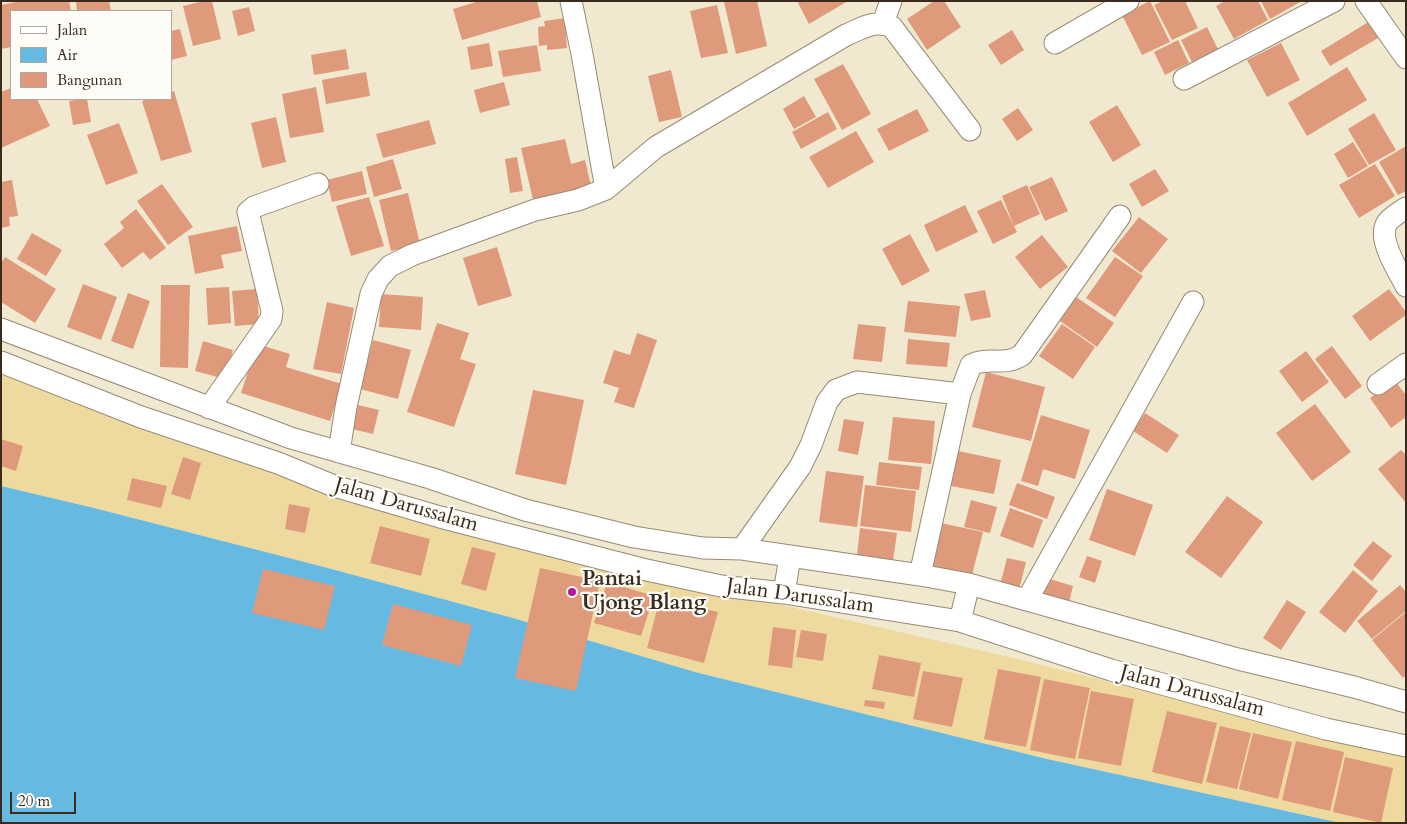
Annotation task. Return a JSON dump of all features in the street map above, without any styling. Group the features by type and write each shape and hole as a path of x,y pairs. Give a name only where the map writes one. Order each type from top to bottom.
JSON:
{"street":[{"path":"571,1 606,189"},
{"path":"883,23 891,1"},
{"path":"1055,44 1128,1"},
{"path":"1184,79 1334,1"},
{"path":"1366,1 1406,58"},
{"path":"339,452 346,407 371,294 378,279 390,266 412,255 535,210 578,200 606,189 656,147 846,35 874,24 883,23 892,27 970,130"},
{"path":"209,408 271,319 272,311 248,212 254,207 318,184"},
{"path":"1406,208 1388,220 1384,228 1388,250 1406,286"},
{"path":"920,574 960,394 972,365 978,362 1008,362 1022,355 1120,216"},
{"path":"1027,600 1193,302"},
{"name":"Jalan Darussalam","path":"1,329 291,438 430,478 525,510 634,537 703,548 742,550 920,574 969,584 1238,660 1354,687 1406,702"},
{"name":"Jalan Darussalam","path":"1,362 141,417 278,463 334,486 440,517 642,569 721,586 784,593 960,621 1111,670 1326,728 1406,746"},
{"path":"1378,384 1406,364"},
{"path":"742,550 800,468 811,445 826,402 836,390 857,382 960,394"},
{"path":"784,593 790,557"},
{"path":"960,621 969,584"}],"sand":[{"name":"Pantai Ujong Blang","path":"1,373 476,535 1018,659 1406,756 1406,823 1341,823 1047,759 695,672 513,618 324,567 1,486"}],"water":[{"path":"1,486 324,567 513,618 695,672 1047,759 1341,823 1,823"}],"building":[{"path":"21,1 69,1 71,10 10,10 10,47 1,49 1,5"},
{"path":"76,1 109,1 111,10 77,10"},
{"path":"212,1 221,39 193,46 183,6"},
{"path":"479,1 537,1 541,17 462,40 453,9"},
{"path":"757,1 767,46 736,54 724,2"},
{"path":"797,1 848,1 809,24"},
{"path":"934,1 944,1 961,27 927,50 907,19"},
{"path":"1150,1 1170,42 1142,55 1122,15"},
{"path":"1163,1 1185,1 1198,28 1172,40 1154,5"},
{"path":"1225,1 1258,1 1268,20 1234,39 1216,6"},
{"path":"1261,1 1302,1 1270,19"},
{"path":"717,5 728,53 701,58 690,11"},
{"path":"249,7 255,31 238,36 232,11"},
{"path":"565,18 567,48 547,50 547,45 539,46 538,27 545,26 544,21"},
{"path":"1370,21 1380,37 1330,66 1321,51"},
{"path":"1207,27 1218,49 1192,62 1181,40"},
{"path":"180,29 187,56 172,60 172,31"},
{"path":"1012,30 1024,50 1001,65 988,45"},
{"path":"1178,40 1189,63 1165,75 1154,52"},
{"path":"489,43 493,66 471,70 467,47"},
{"path":"1281,43 1300,80 1267,97 1247,60"},
{"path":"537,45 541,71 503,77 498,51"},
{"path":"346,49 349,69 314,75 311,55"},
{"path":"843,64 871,114 842,130 814,79"},
{"path":"1347,67 1367,100 1307,136 1288,103"},
{"path":"671,70 682,117 659,122 648,76"},
{"path":"366,72 370,96 326,104 322,80"},
{"path":"504,82 510,105 480,113 474,90"},
{"path":"316,87 324,132 290,138 282,94"},
{"path":"10,88 10,100 37,100 50,126 1,148 1,92"},
{"path":"174,91 192,152 161,161 142,101 172,100 172,92"},
{"path":"804,96 816,117 794,129 783,109"},
{"path":"87,100 91,122 73,125 69,101"},
{"path":"1117,105 1141,145 1113,162 1089,122"},
{"path":"1018,108 1033,130 1017,141 1002,119"},
{"path":"917,109 929,131 889,151 877,129"},
{"path":"828,112 837,129 801,149 792,132"},
{"path":"1374,113 1396,150 1369,165 1348,129"},
{"path":"276,117 286,162 262,168 251,123"},
{"path":"429,120 436,144 383,158 376,134"},
{"path":"119,123 138,173 106,185 87,135"},
{"path":"856,131 874,162 828,188 809,157"},
{"path":"565,139 571,164 585,160 591,186 533,200 521,148"},
{"path":"1353,142 1368,166 1348,178 1334,154"},
{"path":"1406,146 1406,191 1398,195 1379,162"},
{"path":"517,157 523,191 510,193 505,159"},
{"path":"393,159 402,189 374,197 366,167"},
{"path":"1375,164 1395,196 1359,218 1339,185"},
{"path":"1155,169 1169,191 1142,207 1129,184"},
{"path":"362,171 367,194 332,202 327,180"},
{"path":"1052,177 1068,211 1045,221 1029,187"},
{"path":"12,180 18,216 9,217 10,226 1,228 1,182"},
{"path":"162,184 193,227 168,245 137,201"},
{"path":"1027,185 1040,214 1014,226 1002,196"},
{"path":"408,193 420,244 391,251 379,200"},
{"path":"369,197 384,246 351,256 336,206"},
{"path":"1001,200 1017,232 993,244 977,211"},
{"path":"965,205 978,232 936,252 924,225"},
{"path":"136,209 166,248 150,260 143,252 122,268 104,244 124,228 120,222"},
{"path":"1139,217 1168,239 1141,273 1112,251"},
{"path":"237,226 242,251 221,255 224,268 195,274 188,236"},
{"path":"32,233 62,250 46,276 17,259"},
{"path":"910,234 930,271 902,286 882,249"},
{"path":"1042,235 1068,267 1040,289 1015,257"},
{"path":"497,247 512,296 478,306 463,258"},
{"path":"5,257 56,289 35,323 1,302 1,263"},
{"path":"1115,257 1143,276 1115,317 1086,298"},
{"path":"83,284 117,297 101,340 67,327"},
{"path":"161,285 190,285 188,368 160,367"},
{"path":"229,287 231,323 208,325 206,288"},
{"path":"257,289 259,324 235,326 232,291"},
{"path":"1389,289 1406,312 1406,315 1370,341 1352,316"},
{"path":"985,290 991,317 971,321 964,294"},
{"path":"128,293 150,301 133,349 111,341"},
{"path":"381,294 423,297 421,330 379,327"},
{"path":"1076,297 1114,323 1097,347 1060,321"},
{"path":"908,301 960,306 956,337 904,332"},
{"path":"327,302 354,308 341,374 313,369"},
{"path":"437,323 469,333 460,359 476,364 454,427 407,412"},
{"path":"858,324 886,327 882,362 853,359"},
{"path":"1062,324 1095,347 1073,379 1039,356"},
{"path":"637,333 657,340 634,408 614,402 619,388 603,383 614,350 630,355"},
{"path":"908,339 950,343 947,367 906,364"},
{"path":"373,340 411,350 398,399 360,389"},
{"path":"203,341 233,350 225,379 195,371"},
{"path":"257,344 290,354 286,367 342,384 330,421 241,393"},
{"path":"1332,346 1362,386 1345,399 1315,359"},
{"path":"1306,351 1329,382 1302,402 1279,371"},
{"path":"986,372 1045,387 1031,441 972,427"},
{"path":"1395,381 1406,395 1406,417 1391,428 1370,398"},
{"path":"533,390 584,400 566,485 515,474"},
{"path":"1315,404 1351,452 1312,481 1276,433"},
{"path":"358,405 379,410 373,434 352,429"},
{"path":"1145,413 1179,435 1167,453 1133,431"},
{"path":"1041,415 1090,430 1075,479 1043,469 1038,486 1021,481"},
{"path":"893,417 935,421 931,464 888,460"},
{"path":"844,419 864,422 858,455 838,451"},
{"path":"1,439 23,446 16,471 1,466"},
{"path":"1401,450 1406,455 1406,503 1378,469"},
{"path":"958,451 1001,460 994,494 951,486"},
{"path":"183,457 201,463 190,500 171,494"},
{"path":"879,462 922,467 919,490 876,485"},
{"path":"826,471 864,476 857,527 819,522"},
{"path":"132,478 167,486 161,508 127,500"},
{"path":"1017,483 1055,497 1047,519 1009,505"},
{"path":"865,485 916,491 911,532 860,526"},
{"path":"1107,489 1153,505 1135,556 1089,540"},
{"path":"1227,496 1263,522 1221,578 1185,552"},
{"path":"971,500 997,507 990,533 964,527"},
{"path":"289,504 310,508 305,533 285,529"},
{"path":"1010,508 1043,520 1033,548 1000,536"},
{"path":"941,523 983,532 971,579 930,569"},
{"path":"380,526 430,539 421,576 370,563"},
{"path":"860,528 897,533 893,560 857,555"},
{"path":"1373,541 1392,556 1372,581 1353,565"},
{"path":"472,547 496,553 486,591 461,584"},
{"path":"1087,556 1102,561 1095,583 1079,577"},
{"path":"1007,558 1026,562 1019,590 1000,585"},
{"path":"540,568 600,581 576,691 515,678"},
{"path":"263,569 335,586 324,630 252,613"},
{"path":"1353,570 1378,591 1345,633 1319,612"},
{"path":"1043,577 1073,586 1069,603 1038,594"},
{"path":"607,582 654,596 641,636 594,623"},
{"path":"1400,585 1406,592 1406,611 1372,639 1357,621"},
{"path":"660,598 718,612 704,663 647,648"},
{"path":"1287,600 1306,612 1281,650 1263,638"},
{"path":"393,604 472,625 461,666 382,645"},
{"path":"1406,612 1406,675 1403,678 1372,640"},
{"path":"773,627 796,630 792,668 768,665"},
{"path":"801,630 827,634 823,661 796,657"},
{"path":"879,655 921,663 914,697 872,689"},
{"path":"998,669 1041,677 1026,747 984,739"},
{"path":"923,671 963,678 952,727 913,719"},
{"path":"1044,679 1090,688 1075,759 1030,750"},
{"path":"1091,691 1134,699 1121,766 1078,758"},
{"path":"865,700 885,702 884,709 864,706"},
{"path":"1167,711 1217,723 1202,784 1152,772"},
{"path":"1220,726 1251,733 1237,789 1206,782"},
{"path":"1253,733 1292,742 1278,799 1239,789"},
{"path":"1296,741 1344,752 1330,811 1282,800"},
{"path":"1345,757 1393,768 1381,823 1333,812"}],"place":[{"name":"Pantai Ujong Blang","path":"572,592"}]}
